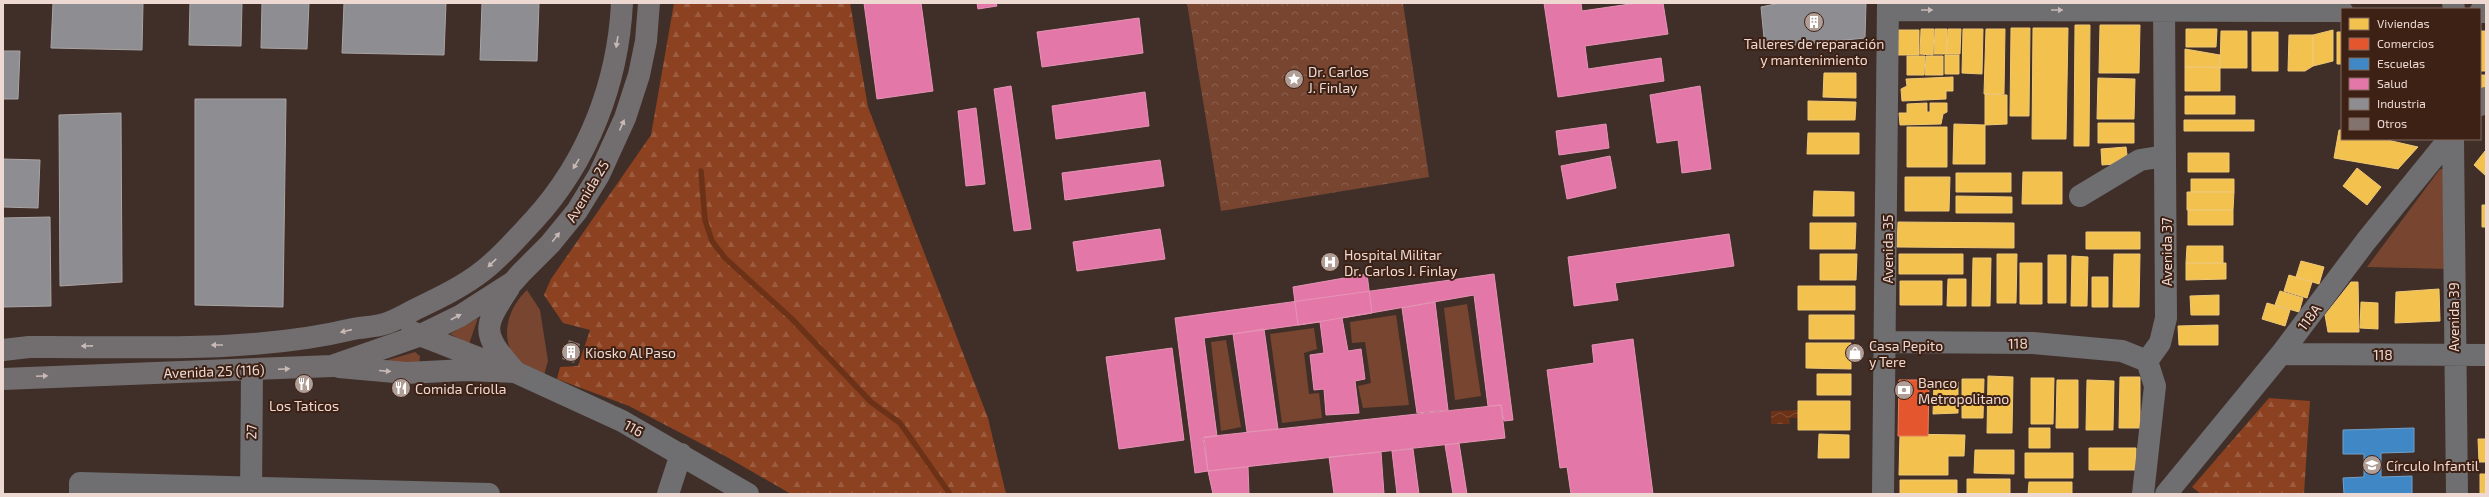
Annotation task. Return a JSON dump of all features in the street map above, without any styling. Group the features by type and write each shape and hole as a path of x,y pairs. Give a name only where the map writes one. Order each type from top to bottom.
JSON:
{"main road":[{"name":"Avenida 25","path":"384,324 442,297 484,271 548,204 577,165 594,131 614,57 622,3"},
{"name":"Avenida 25","path":"429,339 460,316 513,282 550,244 577,211 599,175 625,118 639,75 646,41 649,3"},
{"path":"513,282 492,314 488,333 494,347 516,372"},
{"path":"384,324 429,339 516,372"},
{"name":"Avenida 25 (116)","path":"3,350 29,347 245,345 315,338 384,324"},
{"path":"425,372 435,367 440,360 442,351 429,339"},
{"name":"Avenida 25 (116)","path":"3,379 17,377 252,371 332,366 429,339"},
{"path":"332,366 406,373 516,372"}],"street":[{"path":"1888,7 2164,7 2341,11"},
{"name":"Avenida 35","path":"1883,494 1886,342 1888,7"},
{"name":"Avenida 37","path":"2147,361 2160,344 2166,318 2164,7"},
{"name":"118A","path":"2166,494 2281,354 2366,241 2448,140"},
{"name":"Avenida 39","path":"2452,140 2457,494"},
{"path":"2080,196 2140,160 2165,156"},
{"name":"118","path":"1886,342 2033,343 2122,351 2147,361"},
{"name":"118","path":"2281,354 2486,355"},
{"path":"2143,494 2155,386 2147,361"},
{"name":"27","path":"251,491 252,371"},
{"name":"116","path":"516,372 622,421 748,494"},
{"path":"668,494 681,454"},
{"path":"80,489 489,494"}],"green space":[{"path":"674,3 850,3 868,107 988,418 1006,494 791,494 725,456 629,406 557,379 560,367 578,366 590,330 563,323 544,295 551,279 651,135"},
{"path":"1187,3 1403,3 1429,177 1221,211"},
{"path":"2440,169 2447,170 2447,269 2367,267"},
{"path":"527,290 540,310 548,361 543,379 524,367 515,358 510,349 508,340 508,322 511,313 515,305"},
{"path":"1467,304 1481,396 1455,400 1444,308"},
{"path":"1396,315 1409,405 1363,408 1358,386 1371,383 1365,342 1352,343 1350,322"},
{"path":"478,318 469,344 450,334"},
{"path":"1314,328 1317,349 1304,353 1309,394 1319,393 1322,418 1282,423 1270,334"},
{"path":"1226,340 1241,427 1221,431 1211,342"},
{"path":"415,352 420,356 419,364 381,362"},
{"path":"2269,398 2310,401 2304,494 2201,494 2192,487"}],"water":[{"path":"1798,410 1798,418 1789,418 1790,424 1771,424 1771,411"}],"building: Viviendas":[{"path":"2075,25 2090,25 2089,146 2074,146"},
{"path":"2100,25 2140,25 2139,73 2099,73"},
{"path":"2011,28 2030,28 2029,116 2010,116"},
{"path":"2033,28 2068,28 2066,139 2032,139"},
{"path":"1921,29 1934,29 1933,55 1920,54"},
{"path":"1935,29 1947,29 1947,54 1934,54"},
{"path":"1948,29 1961,29 1960,54 1947,54"},
{"path":"1963,29 1983,29 1982,74 1962,73"},
{"path":"1986,29 2005,29 2004,94 1984,94"},
{"path":"2186,29 2217,29 2216,47 2186,47"},
{"path":"1898,30 1919,30 1919,55 1898,55"},
{"path":"2333,30 2333,61 2313,66 2313,35"},
{"path":"2221,31 2247,31 2247,68 2220,68"},
{"path":"2481,31 2486,31 2486,71 2481,71"},
{"path":"2252,32 2278,32 2278,71 2252,71"},
{"path":"2337,32 2341,32 2341,64 2337,64"},
{"path":"2289,35 2313,35 2313,66 2305,71 2288,71"},
{"path":"2185,49 2220,55 2220,68 2185,67"},
{"path":"1945,55 1959,55 1959,74 1945,74"},
{"path":"1907,56 1925,56 1924,75 1907,75"},
{"path":"1926,56 1943,56 1943,75 1925,75"},
{"path":"2185,67 2220,67 2220,91 2185,91"},
{"path":"1824,73 1856,73 1856,98 1823,97"},
{"path":"2481,75 2486,75 2486,85 2481,95"},
{"path":"1953,77 1953,91 1946,91 1946,99 1902,101 1901,89 1907,86 1906,79"},
{"path":"2098,78 2135,79 2134,119 2097,119"},
{"path":"1985,94 2007,95 2007,124 1985,125"},
{"path":"2185,96 2235,96 2235,114 2185,114"},
{"path":"1808,101 1856,102 1855,120 1808,120"},
{"path":"1927,103 1927,112 1930,112 1930,103 1947,103 1947,112 1943,114 1941,124 1900,125 1899,113 1907,113 1907,104"},
{"path":"2184,120 2254,120 2254,131 2184,131"},
{"path":"2098,123 2134,123 2134,143 2098,143"},
{"path":"1954,124 1985,125 1985,164 1953,164"},
{"path":"1907,127 1947,127 1947,167 1907,167"},
{"path":"2339,130 2341,130 2341,140 2387,140 2418,147 2398,169 2334,158"},
{"path":"1808,133 1859,133 1859,154 1807,154"},
{"path":"2126,147 2128,163 2102,165 2101,149"},
{"path":"2485,151 2486,152 2486,176 2474,165"},
{"path":"2188,153 2229,153 2229,172 2188,172"},
{"path":"2357,168 2381,187 2367,205 2343,186"},
{"path":"2023,172 2062,172 2062,204 2022,204"},
{"path":"1956,173 2011,173 2011,192 1956,192"},
{"path":"1905,177 1950,177 1949,211 1905,211"},
{"path":"2191,179 2234,179 2234,192 2191,192"},
{"path":"1814,191 1854,192 1854,216 1813,216"},
{"path":"2187,192 2234,192 2233,210 2187,210"},
{"path":"1956,196 2012,197 2012,213 1956,213"},
{"path":"2482,205 2486,205 2486,227 2482,227"},
{"path":"2188,210 2233,210 2233,225 2188,225"},
{"path":"1898,222 2014,223 2014,248 1897,247"},
{"path":"1810,223 1856,223 1855,249 1810,249"},
{"path":"2086,232 2140,232 2140,249 2086,249"},
{"path":"2187,246 2223,246 2223,263 2186,263"},
{"path":"1820,254 1857,254 1856,280 1820,280"},
{"path":"1899,254 1963,254 1963,274 1899,274"},
{"path":"1997,254 2017,254 2016,303 1997,303"},
{"path":"2114,254 2140,254 2139,307 2113,307"},
{"path":"2048,255 2066,255 2066,303 2048,303"},
{"path":"2072,256 2088,257 2087,306 2071,306"},
{"path":"1973,258 1991,258 1990,306 1972,306"},
{"path":"2301,261 2324,267 2319,284 2296,277"},
{"path":"2020,263 2042,263 2042,304 2020,304"},
{"path":"2186,263 2226,263 2226,279 2186,280"},
{"path":"2289,275 2312,282 2307,298 2284,291"},
{"path":"2092,277 2108,277 2108,307 2092,307"},
{"path":"1948,279 1966,279 1966,306 1947,306"},
{"path":"1900,281 1942,281 1942,305 1900,305"},
{"path":"2351,282 2358,282 2359,332 2328,332 2325,315"},
{"path":"1798,286 1855,286 1855,310 1798,310"},
{"path":"2439,289 2440,321 2395,323 2396,292"},
{"path":"2280,291 2303,298 2299,312 2275,305"},
{"path":"2219,295 2219,315 2191,315 2190,296"},
{"path":"2361,302 2378,303 2378,329 2360,328"},
{"path":"2267,303 2290,310 2285,326 2262,319"},
{"path":"1809,315 1854,315 1854,339 1809,339"},
{"path":"2218,325 2218,345 2179,345 2178,326"},
{"path":"1806,343 1851,343 1851,369 1806,368"},
{"path":"1817,374 1851,374 1851,395 1817,395"},
{"path":"1988,376 2013,377 2012,433 1987,433"},
{"path":"2120,377 2140,377 2140,428 2119,428"},
{"path":"2031,378 2054,378 2053,424 2031,424"},
{"path":"1962,379 1984,379 1983,418 1962,418"},
{"path":"2057,380 2078,380 2078,428 2056,428"},
{"path":"2087,380 2114,381 2113,430 2086,430"},
{"path":"1934,382 1958,382 1958,413 1933,414"},
{"path":"1798,401 1850,401 1850,430 1798,430"},
{"path":"2029,428 2050,428 2050,448 2029,448"},
{"path":"1819,434 1849,435 1849,458 1818,458"},
{"path":"1900,434 1965,435 1964,456 1948,456 1948,475 1899,475"},
{"path":"2478,439 2486,439 2486,462 2479,462"},
{"path":"2089,448 2136,448 2136,470 2089,470"},
{"path":"1975,450 2014,450 2014,474 1974,473"},
{"path":"2025,453 2073,453 2073,478 2025,478"},
{"path":"2480,474 2486,474 2486,494 2480,494"},
{"path":"1967,479 2010,479 2010,494 1967,494"},
{"path":"1900,480 1957,480 1957,494 1900,494"},
{"path":"2029,482 2072,482 2072,494 2028,494"}],"building: Comercios":[{"path":"1899,380 1929,380 1928,436 1898,436"}],"building: Escuelas":[{"name":"Círculo Infantil","path":"2414,428 2414,452 2381,453 2381,477 2412,476 2412,494 2344,494 2343,478 2364,477 2364,454 2343,454 2343,430"}],"building: Salud":[{"path":"864,3 921,3 933,91 877,99"},
{"path":"977,3 996,3 997,6 978,9"},
{"path":"1544,3 1581,3 1582,11 1637,3 1663,3 1668,34 1585,46 1588,69 1661,58 1664,81 1558,97"},
{"path":"1139,18 1143,53 1042,67 1037,32"},
{"path":"1011,86 1031,229 1014,231 994,89"},
{"path":"1700,86 1711,169 1682,173 1678,140 1657,143 1650,95"},
{"path":"1145,92 1149,126 1056,139 1052,106"},
{"path":"976,108 985,184 966,186 958,111"},
{"path":"1606,124 1609,148 1559,155 1556,131"},
{"path":"1610,156 1616,188 1567,199 1561,166"},
{"path":"1160,160 1164,186 1065,200 1062,173"},
{"path":"1160,229 1165,259 1077,271 1073,242"},
{"path":"1729,234 1734,266 1615,283 1618,300 1574,306 1568,257"},
{"path":"1367,274 1372,313 1298,325 1293,287"},
{"path":"1494,274 1513,420 1504,421 1501,405 1488,406 1474,295 1342,318 1348,351 1361,349 1365,379 1355,381 1359,413 1326,415 1324,389 1314,390 1310,355 1324,353 1320,322 1204,338 1217,436 1203,438 1208,471 1195,473 1175,318"},
{"path":"1435,302 1448,410 1417,413 1402,308"},
{"path":"1264,329 1278,429 1247,432 1233,334"},
{"path":"1633,339 1653,494 1571,494 1567,467 1560,468 1547,370 1594,363 1592,345"},
{"path":"1172,348 1184,440 1119,449 1106,357"},
{"path":"1501,405 1505,438 1208,471 1204,437"},
{"path":"1459,443 1467,494 1453,494 1445,445"},
{"path":"1413,449 1419,494 1397,494 1392,451"},
{"path":"1381,452 1384,494 1334,494 1329,457"},
{"path":"1248,467 1249,494 1213,494 1208,471"}],"building: Industria":[{"path":"53,3 143,3 142,50 51,48"},
{"path":"190,3 242,3 241,46 189,45"},
{"path":"262,3 309,3 307,49 261,48"},
{"path":"344,3 446,3 444,55 342,53"},
{"path":"482,3 539,3 537,61 480,60"},
{"name":"Talleres de reparación y mantenimiento","path":"1780,3 1866,3 1865,38 1765,48 1761,7"},
{"path":"3,51 20,51 18,99 3,99"},
{"path":"195,99 286,99 283,307 195,305"},
{"path":"121,113 122,282 60,286 59,115"},
{"path":"3,159 40,160 38,208 3,207"},
{"path":"50,217 51,306 3,307 3,218"}],"building: Otros":[{"name":"Kiosko Al Paso","path":"569,340 580,344 574,363 562,359"}],"waterway":[{"path":"701,171 705,220 712,241 725,258 791,318 871,402 900,423 950,494"}],"place":[{"name":"Talleres de reparación y mantenimiento","path":"1814,22"},
{"name":"Dr. Carlos J. Finlay","path":"1294,79"},
{"name":"Hospital Militar Dr. Carlos J. Finlay","path":"1330,262"},
{"name":"Kiosko Al Paso","path":"571,352"},
{"name":"Casa Pepito y Tere","path":"1855,353"},
{"name":"Los Taticos","path":"304,384"},
{"name":"Comida Criolla","path":"401,388"},
{"name":"Banco Metropolitano","path":"1904,390"},
{"name":"Círculo Infantil","path":"2372,465"}]}
